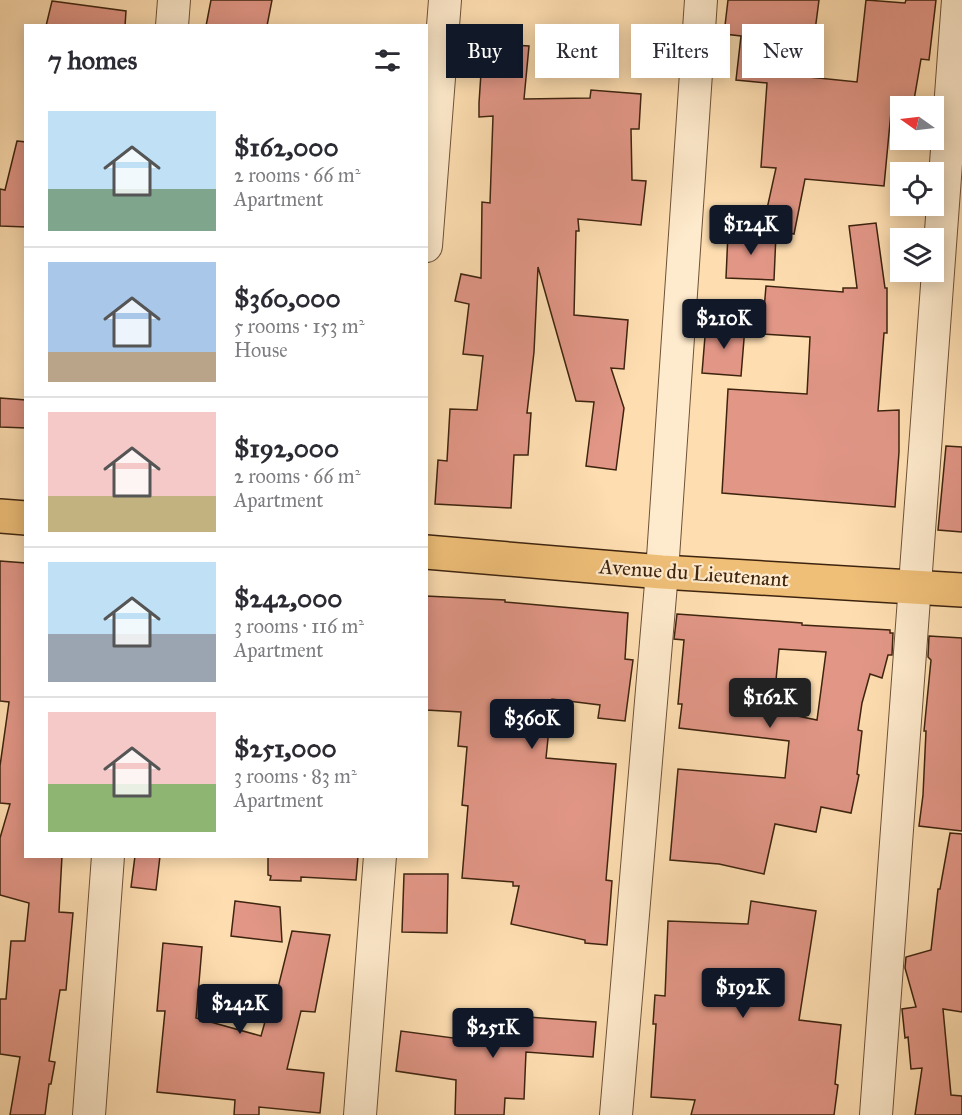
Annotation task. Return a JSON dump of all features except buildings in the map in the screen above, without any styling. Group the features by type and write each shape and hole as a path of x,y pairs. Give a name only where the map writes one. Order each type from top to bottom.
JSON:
{"main road":[{"path":"0,516 24,518"},
{"name":"Avenue du Lieutenant","path":"428,552 662,572 962,590"}],"street":[{"path":"172,24 174,0"},
{"path":"428,220 445,0"},
{"path":"616,1115 662,572 701,0"},
{"path":"876,1115 958,0"},
{"path":"89,1115 108,858"},
{"path":"360,1115 380,858"}]}
